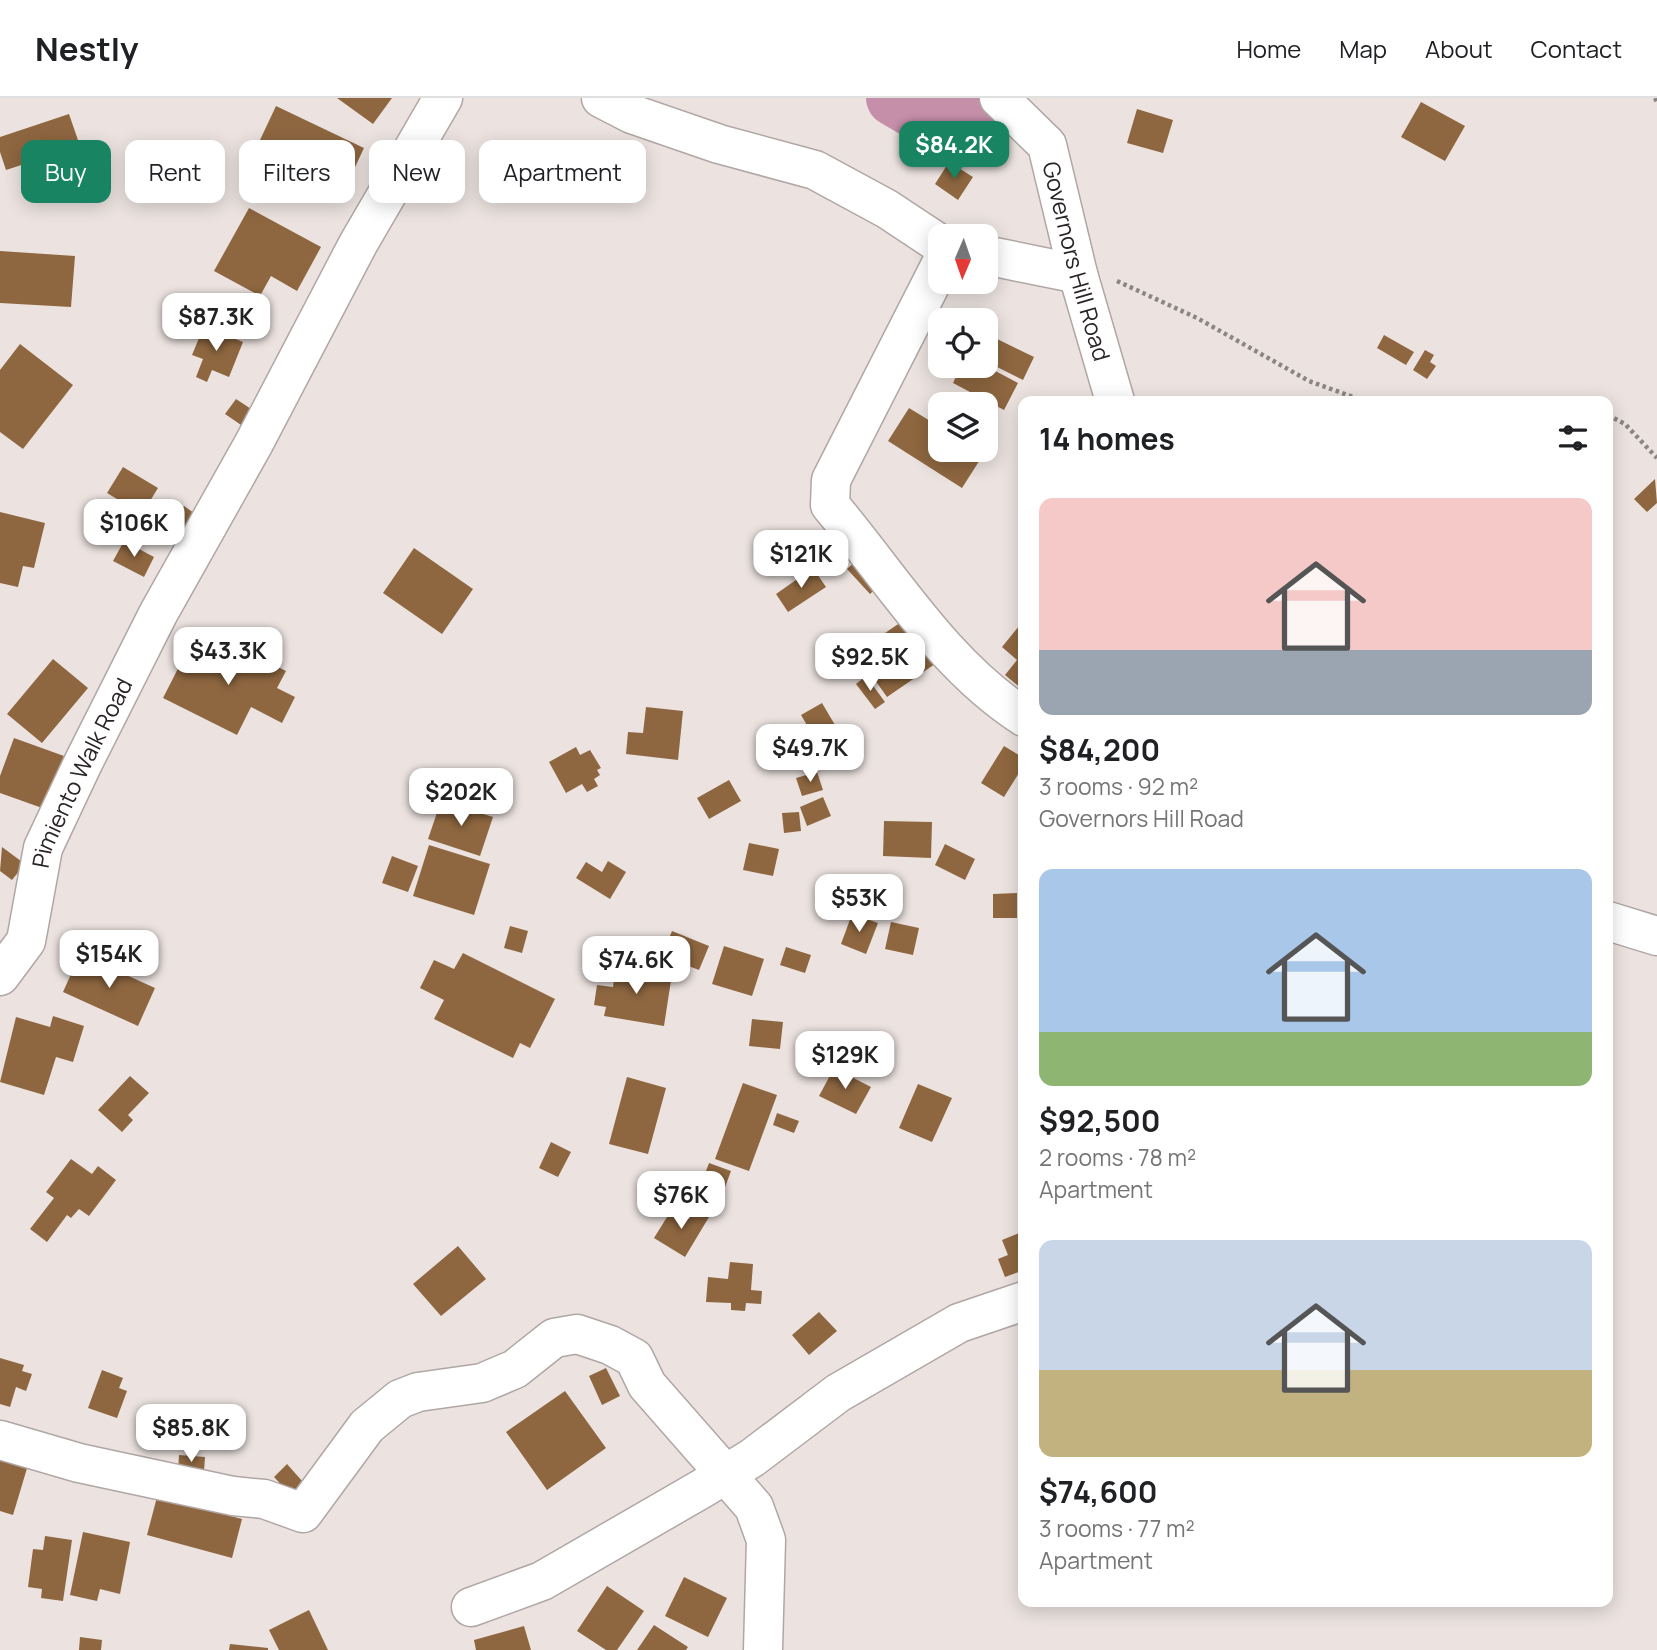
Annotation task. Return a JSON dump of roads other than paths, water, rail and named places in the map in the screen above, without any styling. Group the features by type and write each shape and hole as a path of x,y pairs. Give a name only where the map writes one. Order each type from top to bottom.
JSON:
{"street":[{"name":"Pimiento Walk Road","path":"0,976 26,941 43,848 83,762 158,614 254,443 358,244 443,98"},
{"path":"601,98 632,114 719,144 815,170 887,209 928,236"},
{"name":"Governors Hill Road","path":"999,98 1047,145 1078,274 1114,396"},
{"path":"998,258 1078,274"},
{"path":"928,290 831,480 830,505 931,632 989,695 1018,713"},
{"path":"1613,923 1657,936"},
{"path":"471,1607 542,1581 752,1458 838,1393 959,1323 1018,1303"},
{"path":"0,1440 79,1463 233,1496 264,1499 303,1513 367,1426 400,1399 418,1392 482,1384 515,1369 554,1338 577,1334 610,1345 634,1357 647,1385 754,1507 766,1540 763,1650"}],"waterway":[{"path":"894,98 940,125 977,106"}]}
